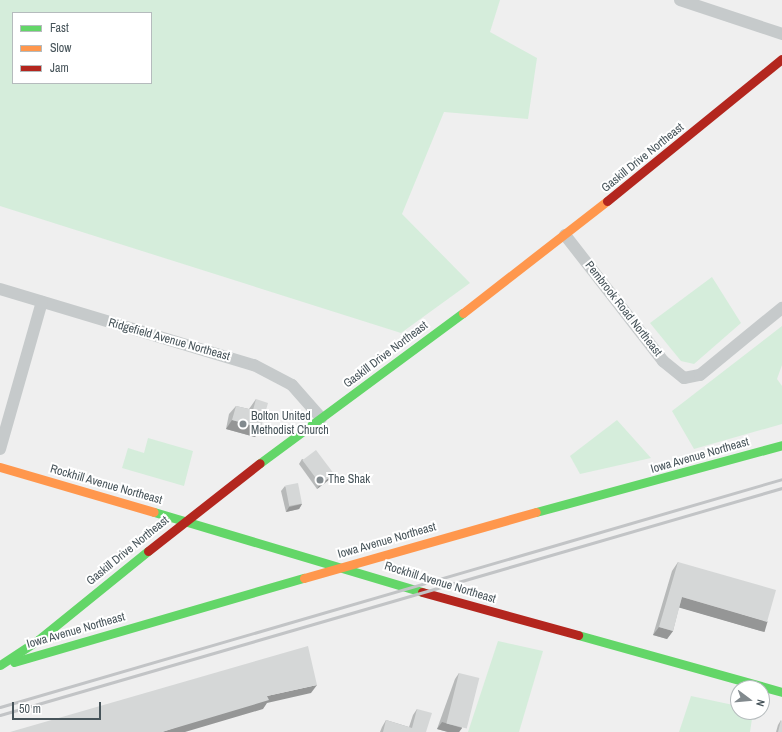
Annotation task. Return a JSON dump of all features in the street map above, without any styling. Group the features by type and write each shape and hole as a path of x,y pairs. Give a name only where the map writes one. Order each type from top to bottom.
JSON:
{"main road":[{"name":"Gaskill Drive Northeast","path":"0,665 38,640 186,520 565,235 782,59"},
{"name":"Iowa Avenue Northeast","path":"0,665 345,566 782,445"},
{"name":"Rockhill Avenue Northeast","path":"0,467 345,566 437,596 782,692"}],"street":[{"path":"680,0 782,34"},
{"name":"Pembrook Road Northeast","path":"565,235 663,361 684,378 700,375 782,308"},
{"name":"Ridgefield Avenue Northeast","path":"0,289 254,365 292,385 321,418"},
{"path":"0,449 42,302"}],"green space":[{"path":"0,0 500,0 490,32 537,58 528,119 444,112 402,214 470,283 401,333 0,206"},
{"path":"712,277 741,323 694,364 681,361 650,323"},
{"path":"782,326 782,365 777,379 782,386 782,424 694,449 672,411"},
{"path":"617,420 651,458 580,474 570,456"},
{"path":"148,438 193,451 184,486 122,468 128,448 144,453"},
{"path":"498,641 543,651 519,732 468,732"},
{"path":"691,696 730,704 730,720 752,720 750,732 679,732"}],"building":[{"path":"256,399 268,403 261,428 232,420 236,406 253,410"},
{"path":"316,450 334,474 320,484 302,460"},
{"path":"298,483 302,504 289,506 285,485"},
{"path":"678,562 776,590 767,622 682,597 673,631 659,627"},
{"path":"308,646 317,685 267,696 269,700 162,732 10,732"},
{"path":"459,673 479,678 467,729 446,723"},
{"path":"417,709 432,713 426,732 383,732 386,720 412,728"},
{"path":"781,720 782,732 778,732"}],"railway":[{"path":"0,707 782,479"},
{"path":"0,715 782,488"}],"traffic: fast":[{"path":"260,463 463,313"},
{"path":"536,512 782,445"},
{"path":"154,512 422,592"},
{"path":"0,665 38,640 148,551"},
{"path":"14,662 304,578"},
{"path":"578,635 782,692"}],"traffic: slow":[{"path":"463,313 607,201"},
{"path":"0,467 154,512"},
{"path":"304,578 536,512"}],"traffic: jam":[{"path":"607,201 782,59"},
{"path":"148,551 260,463"},
{"path":"422,592 578,635"}],"place":[{"name":"Bolton United Methodist Church","path":"243,424"},
{"name":"The Shak","path":"320,480"}]}
